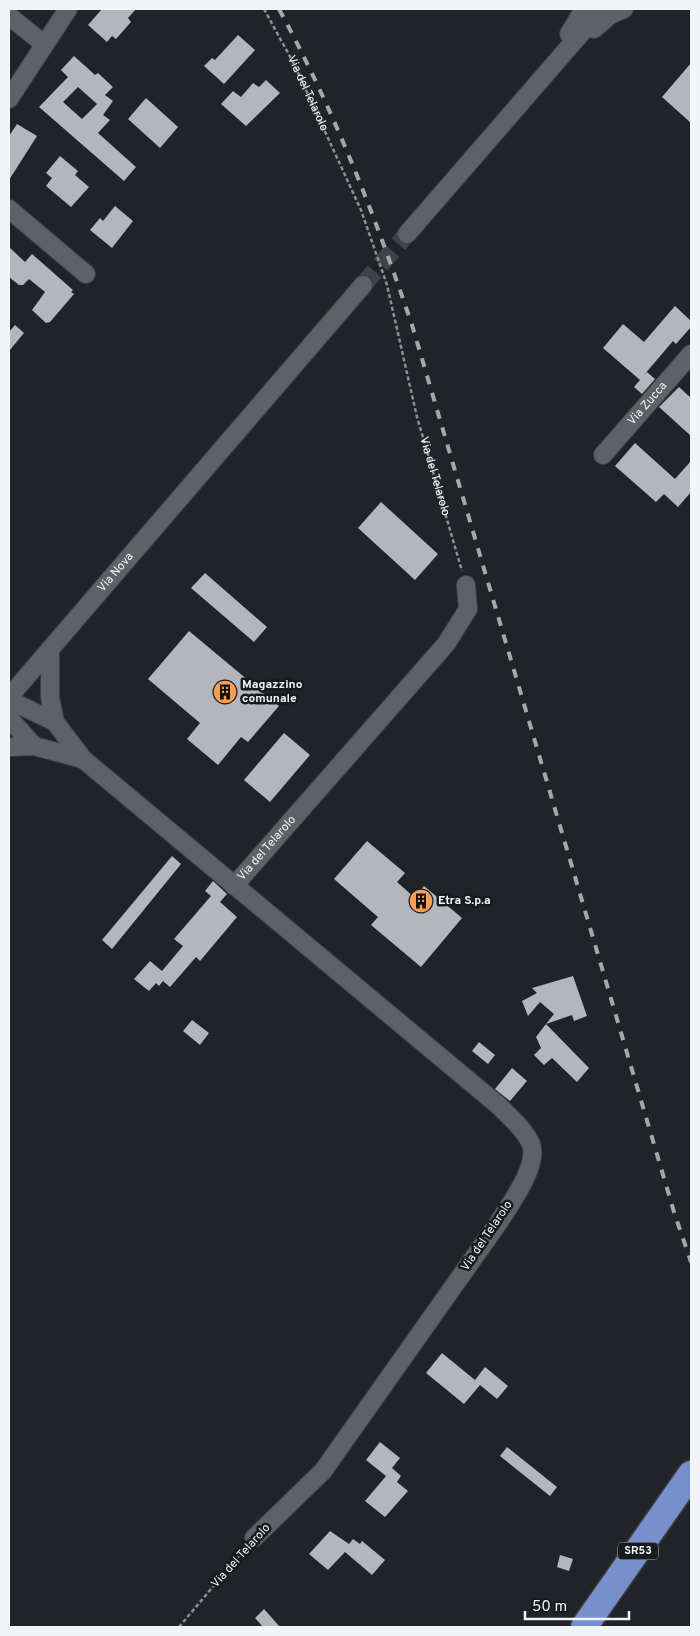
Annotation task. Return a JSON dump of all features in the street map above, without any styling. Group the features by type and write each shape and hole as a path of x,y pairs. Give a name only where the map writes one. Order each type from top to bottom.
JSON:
{"highway":[{"name":"SR53","path":"584,1627 691,1474"}],"street":[{"path":"9,99 68,9"},
{"path":"549,69 584,9"},
{"path":"407,234 602,9"},
{"path":"549,69 610,15 624,9"},
{"path":"9,16 44,44"},
{"path":"9,208 86,274"},
{"name":"Via Nova","path":"9,699 362,284"},
{"name":"Via Zucca","path":"603,455 691,354"},
{"name":"Via del Telarolo","path":"234,886 446,644 468,609 466,585"},
{"path":"50,649 50,697 55,722 83,759"},
{"path":"9,699 55,722"},
{"path":"9,718 34,746"},
{"path":"9,747 34,746 83,759"},
{"name":"Via del Telarolo","path":"83,759 498,1105 517,1123 531,1145 532,1162 520,1187 499,1222 322,1471 254,1538"}],"path":[{"name":"Via del Telarolo","path":"264,9 294,64 361,210 387,285 417,418 466,585"},
{"name":"Via del Telarolo","path":"179,1627 254,1538"}],"building":[{"path":"102,9 136,9 128,18 131,22 116,39 112,36 107,42 88,25"},
{"path":"238,35 255,50 224,84 204,66 212,58 215,60"},
{"path":"74,56 95,75 98,73 113,87 105,95 113,101 103,115 110,120 98,133 136,167 124,181 39,107 68,77 61,70","holes":["78,87 97,104 82,119 63,102"]},
{"path":"691,63 691,123 662,97"},
{"path":"266,80 280,93 246,126 221,104 233,91 241,97 253,83 259,87"},
{"path":"146,98 178,127 160,148 128,119"},
{"path":"17,124 37,136 9,180 9,136"},
{"path":"60,156 78,171 75,175 89,187 71,207 46,186 52,178 46,173"},
{"path":"115,206 133,221 112,248 90,230 100,218 103,221"},
{"path":"9,247 25,262 32,254 73,290 71,292 74,294 50,322 46,323 32,310 45,292 29,279 23,285 19,285 9,277"},
{"path":"675,306 691,321 691,327 676,344 673,341 644,375 647,372 655,379 642,394 634,387 640,380 603,348 623,324 644,342"},
{"path":"15,325 24,333 9,351 9,332"},
{"path":"679,387 691,398 691,436 659,407"},
{"path":"635,443 675,479 691,461 691,492 678,507 664,494 656,502 615,466"},
{"path":"381,502 438,554 415,580 358,528"},
{"path":"205,573 267,627 254,642 191,588"},
{"path":"189,631 279,706 248,742 241,737 218,765 187,739 200,723 148,679"},
{"path":"284,733 310,755 270,802 244,780"},
{"name":"Etra S.p.a","path":"367,841 405,873 397,882 415,898 424,886 462,918 421,967 371,925 378,917 334,879"},
{"path":"172,856 181,864 112,949 102,940"},
{"path":"213,881 227,894 220,902 237,917 200,961 196,957 170,987 163,981 159,986 156,983 149,991 134,979 150,961 162,971 183,946 174,939 211,896 205,891"},
{"path":"573,976 587,1016 574,1021 572,1015 546,1024 554,1014 540,1002 528,1016 522,1001 537,993 532,988"},
{"path":"192,1020 209,1033 200,1045 183,1031"},
{"path":"546,1024 589,1068 577,1082 552,1058 544,1065 534,1055 541,1048 536,1037"},
{"path":"479,1042 495,1055 488,1064 472,1051"},
{"path":"512,1068 527,1081 510,1101 495,1089"},
{"path":"442,1353 475,1380 485,1367 508,1386 497,1399 480,1385 464,1404 426,1373"},
{"path":"380,1442 400,1458 392,1468 401,1476 397,1482 408,1491 385,1517 365,1501 386,1476 366,1460"},
{"path":"507,1447 557,1487 550,1496 500,1456"},
{"path":"330,1531 349,1544 353,1539 360,1544 362,1541 385,1560 372,1575 345,1552 328,1570 309,1554"},
{"path":"560,1555 573,1559 569,1571 557,1567"},
{"path":"264,1609 280,1627 263,1627 255,1618"}],"tunnel":[{"path":"363,285 407,234"}],"railway":[{"path":"279,9 318,86 352,164 412,325 674,1212 691,1262"}],"place":[{"name":"Magazzino comunale","path":"225,692"},
{"name":"Etra S.p.a","path":"421,901"}]}
